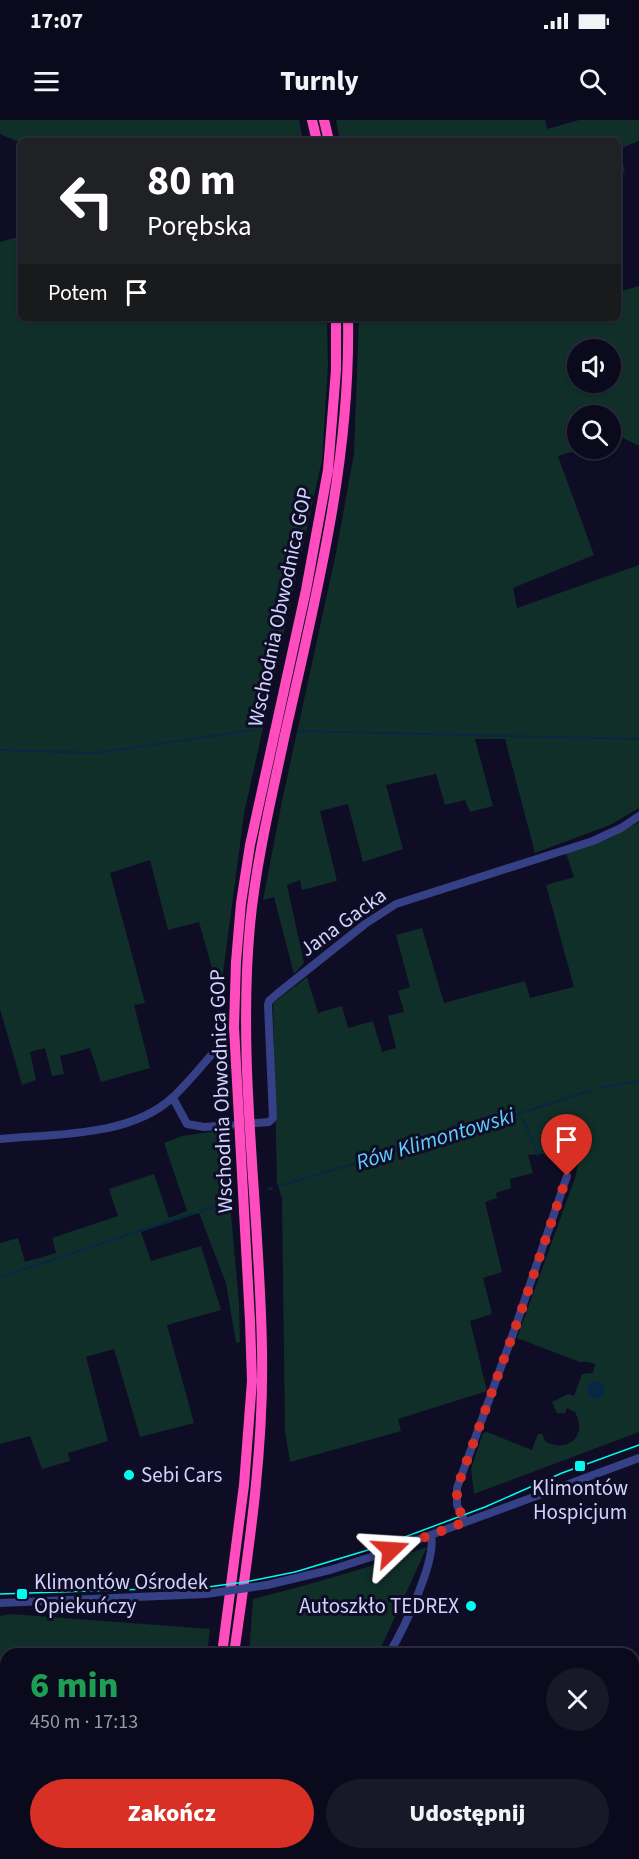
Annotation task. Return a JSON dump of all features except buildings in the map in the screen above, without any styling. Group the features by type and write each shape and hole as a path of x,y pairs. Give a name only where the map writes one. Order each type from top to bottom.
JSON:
{"highway":[{"path":"312,120 315,138"},
{"path":"325,122 328,138"},
{"name":"Wschodnia Obwodnica GOP","path":"223,1648 244,1485 252,1381 250,1302 234,1027 241,903 250,845 306,590 326,480 336,370 336,321"},
{"name":"Wschodnia Obwodnica GOP","path":"235,1648 254,1501 262,1396 262,1318 246,1031 251,923 267,817 331,523 345,411 348,321"}],"street":[{"name":"Jana Gacka","path":"256,1123 269,1122 273,1118 268,1005 277,994 365,924 396,904 593,841 621,828 639,816"},
{"path":"0,1139 112,1128 131,1123 173,1098 223,1042"},
{"path":"173,1098 187,1124 204,1127 231,1125"},
{"path":"465,1522 457,1505 457,1488 545,1244 567,1176"},
{"path":"0,1603 206,1594 267,1585 330,1570 639,1458"},
{"path":"392,1648 421,1584 432,1551 431,1535"}],"green space":[{"path":"0,120 299,120 302,138 18,138 18,142 0,134"},
{"path":"336,120 545,120 547,129 579,120 639,120 639,141 621,148 621,138 339,138"},
{"path":"621,157 625,172 621,173"},
{"path":"18,237 18,321 327,321 328,366 322,460 244,814 220,996 199,922 168,930 150,860 110,873 145,1003 134,1005 150,1068 101,1082 90,1048 60,1056 64,1074 52,1076 45,1048 30,1052 36,1080 22,1085 0,1009 0,242"},
{"path":"639,286 639,446 621,437 621,405 567,405 567,453 558,456 594,555 513,588 517,608 639,565 639,808 610,825 535,853 505,739 475,739 493,806 470,812 465,800 445,805 436,774 386,785 403,849 363,862 348,804 320,811 337,881 302,890 300,880 287,885 304,963 294,974 274,897 263,900 336,553 354,453 359,321 621,321 621,291"},
{"path":"639,822 639,1432 474,1494 471,1469 483,1433 487,1432 532,1450 538,1434 542,1434 546,1442 554,1445 568,1444 574,1440 579,1428 575,1412 567,1408 565,1413 557,1413 552,1402 568,1394 574,1396 582,1374 593,1373 595,1364 580,1362 517,1338 575,1178 581,1151 528,1155 533,1173 510,1179 511,1188 496,1193 497,1198 485,1202 502,1272 483,1278 492,1314 470,1321 487,1391 398,1419 401,1431 290,1462 285,1431 282,1199 277,1182 273,1003 307,977 318,1013 342,1006 348,1028 373,1021 382,1052 396,1048 388,1016 404,1012 398,991 410,987 396,935 422,928 444,1003 525,981 530,998 574,987 546,885 574,877 566,853 606,840"},
{"path":"229,1129 228,1180 239,1304 240,1342 236,1343 226,1283 199,1213 141,1232 151,1261 201,1246 221,1310 167,1325 194,1423 140,1437 114,1349 86,1357 108,1441 68,1453 70,1461 42,1469 30,1436 0,1444 0,1243 18,1238 25,1262 56,1253 52,1238 118,1216 109,1189 154,1174 169,1218 187,1211 164,1143 182,1136"},
{"path":"427,1547 381,1648 249,1648 253,1599 384,1562"},
{"path":"10,1614 210,1629 208,1648 0,1648 0,1616"}],"water":[{"path":"596,1381 602,1384 605,1390 602,1396 596,1399 590,1396 587,1390 590,1384"}],"waterway":[{"path":"0,750 96,753 253,730"},
{"path":"298,731 639,739"},
{"name":"Rów Klimontowski","path":"599,1088 639,1081"},
{"name":"Rów Klimontowski","path":"279,1186 478,1127 592,1090"},
{"path":"518,1114 526,1125 538,1156"},
{"name":"Rów Klimontowski","path":"200,1211 228,1203"},
{"name":"Rów Klimontowski","path":"0,1277 194,1213"}],"tram line":[{"path":"0,1594 208,1587 295,1572 378,1547 485,1507 562,1473 639,1445"}],"place":[{"name":"Klimontów Hospicjum","path":"580,1466"},
{"name":"Sebi Cars","path":"129,1475"},
{"name":"Klimontów Ośrodek Opiekuńczy","path":"22,1594"},
{"name":"Autoszkło TEDREX","path":"471,1606"}],"route":[{"path":"391,1550 465,1522 457,1505 457,1488 553,1223 567,1176"}]}
